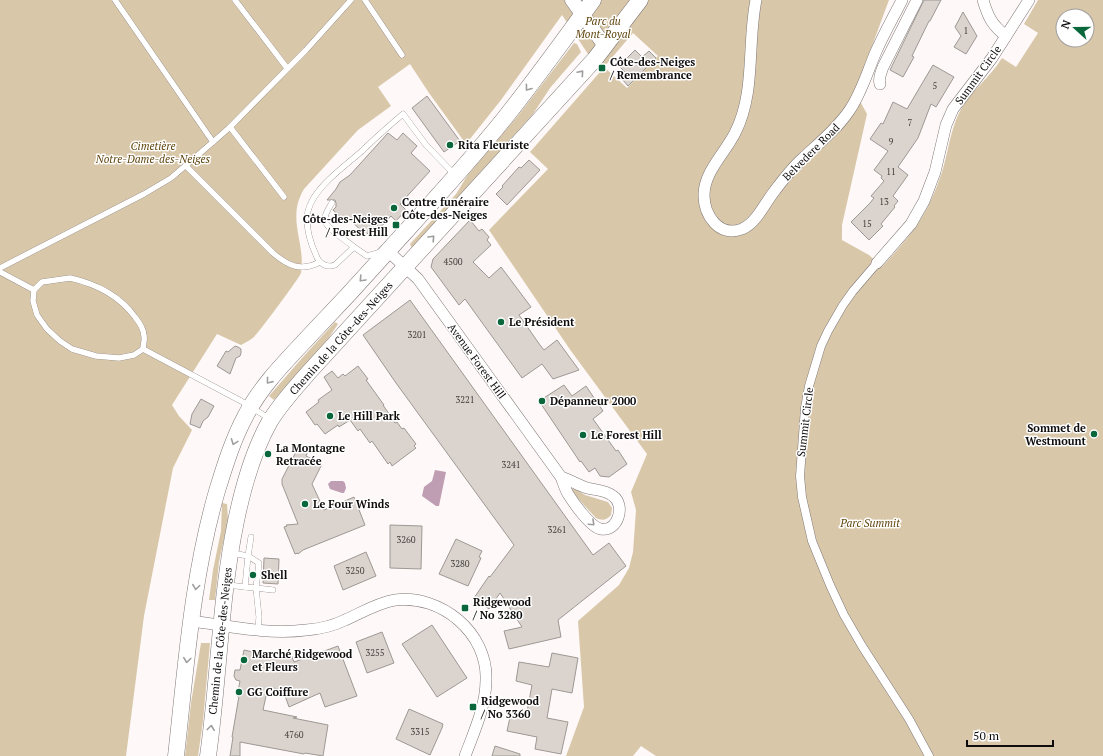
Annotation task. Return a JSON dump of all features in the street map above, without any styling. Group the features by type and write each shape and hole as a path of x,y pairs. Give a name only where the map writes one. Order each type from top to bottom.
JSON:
{"main road":[{"path":"176,756 200,561 213,504 230,453 250,407 262,389 283,364 456,176 509,113 593,0"},
{"name":"Chemin de la Côte-des-Neiges","path":"208,756 225,585 230,553 247,478 257,448 271,420 293,390 552,107 605,46 640,0"}],"street":[{"path":"572,0 605,46"},
{"name":"Belvedere Road","path":"756,0 750,78 746,100 735,133 711,170 706,182 704,194 705,207 709,217 715,224 725,229 734,231 742,229 751,223 782,181 801,160 837,126 849,111 902,0"},
{"path":"880,84 879,81 883,67 917,0"},
{"path":"983,0 986,12 994,27 1006,36"},
{"name":"Summit Circle","path":"929,756 909,719 844,615 812,541 802,497 800,476 805,408 810,386 828,331 853,291 911,224 924,201 935,172 946,125 953,109 992,58 1029,0"},
{"name":"Avenue Forest Hill","path":"388,251 418,279 561,477 568,493 594,526 599,529 605,529 615,522 619,515 620,508 617,500 613,496 606,492 585,487 561,477"},
{"path":"192,621 285,632 316,629 340,622 379,605 397,600 420,601 445,610 459,620 471,634 480,648 485,665 486,678 484,697 465,756"}],"lane":[{"path":"115,0 213,142"},
{"path":"235,0 288,68"},
{"path":"0,268 144,194 171,178 230,127 288,68 351,0"},
{"path":"365,0 402,55"},
{"path":"354,246 348,254 335,264 328,266 320,262 315,254 307,226 308,212 313,199 331,178 402,114 426,145 456,176"},
{"path":"230,127 284,197"},
{"path":"186,166 273,253 284,262 292,266 301,267 320,262"},
{"path":"332,203 325,220 330,228 367,256 388,251"},
{"path":"0,272 34,290"},
{"path":"70,278 87,282 104,290 118,298 130,309 140,322 144,335 143,348 134,355 119,358 96,356 72,349 60,341 37,315 33,301 34,290 42,282 70,278"},
{"path":"143,348 271,420"},
{"path":"245,587 251,537"},
{"path":"230,553 248,556 261,563 256,588 259,617 258,630"},
{"path":"225,585 273,590"}],"green space":[{"name":"Parc Summit","path":"0,0 889,0 855,92 867,114 842,225 842,240 869,255 882,267 913,231 928,206 942,172 951,135 963,105 992,72 1002,58 1016,67 1038,33 1024,24 1038,0 1103,0 1103,756 656,756 641,746 633,756 566,756 584,707 578,621 619,585 629,568 633,552 636,510 631,492 647,454 571,351 489,230 548,169 530,152 600,72 562,15 501,100 466,144 410,64 378,87 391,106 358,130 304,189 299,200 296,221 302,262 299,277 254,337 241,345 217,334 172,405 179,416 192,430 173,468 144,616 126,756 0,756","holes":["633,33 658,56 627,88 604,67"]},
{"path":"574,43 577,44 581,52 550,88 533,114 412,248 410,244 456,194 467,176 517,117"},
{"path":"335,322 338,324 328,339 274,400 269,396 303,357"},
{"path":"574,488 585,495 608,502 612,508 611,515 604,520 596,518 571,491"},
{"path":"222,503 227,504 228,520 219,562 215,600 209,600 221,531"},
{"path":"201,643 210,643 203,721 198,756 185,756 191,703"}],"shaded area":[{"path":"435,470 446,472 439,506 436,506 422,496 424,487 432,481"},
{"path":"331,481 343,481 346,488 344,493 330,489 328,484"}],"building":[{"path":"924,0 941,0 929,21 912,56 914,57 903,77 890,70"},
{"path":"963,12 977,36 966,54 954,47 961,36 955,27"},
{"path":"635,50 642,57 649,51 656,58 628,86 622,79 627,74 619,66"},
{"path":"933,65 954,77 936,107 931,104 918,138 898,167 908,175 893,196 898,201 881,224 883,226 869,240 851,222 870,203 874,198 871,196 884,181 881,178 882,176 874,170 888,151 870,139 881,123 883,124 893,102 907,109"},
{"path":"427,96 460,141 444,152 412,108"},
{"path":"388,133 397,140 403,133 417,146 411,153 430,171 400,204 406,210 396,221 391,216 380,228 376,224 366,235 350,220 347,223 333,210 336,207 335,200 327,200 340,182 350,175"},
{"path":"529,160 540,170 507,205 496,194 519,167 521,168"},
{"path":"470,220 479,231 482,229 489,237 487,240 491,245 473,262 489,278 501,267 531,307 519,315 540,345 544,350 557,340 579,370 553,379 542,364 522,378 465,299 459,305 431,267 433,259"},
{"path":"410,300 593,555 609,543 626,566 558,620 561,637 509,649 504,631 522,627 500,593 489,609 474,598 489,576 490,577 514,545 396,383 363,335"},
{"path":"235,346 241,349 241,353 240,356 236,358 230,374 217,366 226,351 228,352"},
{"name":"Le Hill Park","path":"358,366 368,379 366,380 395,423 397,422 402,429 404,428 416,444 414,446 416,448 392,466 390,462 388,464 372,441 370,443 360,429 358,431 350,420 339,427 338,425 325,434 317,424 315,425 306,412 319,402 318,400 332,390 324,377 332,371 338,378 343,374 345,376"},
{"name":"Le Forest Hill","path":"564,385 572,396 586,386 603,411 593,419 616,451 618,450 627,464 609,477 600,476 595,468 589,472 581,461 580,462 539,401"},
{"path":"201,399 214,406 208,417 203,421 200,428 190,424 192,414"},
{"name":"Le Four Winds","path":"299,446 308,451 306,456 322,464 312,484 324,510 354,497 365,525 295,554 284,527 287,526 286,525 298,524 282,484 282,479"},
{"path":"390,525 422,526 421,569 390,568"},
{"path":"456,539 482,551 479,557 481,558 468,586 439,574"},
{"path":"366,552 376,576 343,590 334,566"},
{"path":"264,558 279,559 278,584 263,583"},
{"path":"432,625 467,678 437,697 402,644"},
{"path":"382,632 394,663 367,673 356,642"},
{"path":"338,646 357,696 325,707 320,693 289,707 283,690 268,687 263,710 328,725 323,756 240,742 240,756 230,756 240,681 236,680 234,676 235,670 240,670 244,650 281,658 291,654 294,662"},
{"path":"552,653 578,658 572,693 552,689 547,718 568,722 561,754 535,749 537,737 507,731 511,713 526,717 532,685 516,681 519,662 549,667"},
{"path":"409,709 443,724 430,755 396,739"},
{"path":"495,746 520,754 520,756 492,756"}],"place":[{"name":"Côte-des-Neiges / Remembrance","path":"602,68"},
{"name":"Rita Fleuriste","path":"450,145"},
{"name":"Centre funéraire Côte-des-Neiges","path":"394,208"},
{"name":"Côte-des-Neiges / Forest Hill","path":"396,225"},
{"name":"Le Président","path":"501,322"},
{"name":"Dépanneur 2000","path":"542,401"},
{"name":"Le Hill Park","path":"330,416"},
{"name":"Sommet de Westmount","path":"1094,434"},
{"name":"Le Forest Hill","path":"583,435"},
{"name":"La Montagne Retracée","path":"268,454"},
{"name":"Le Four Winds","path":"305,504"},
{"name":"Shell","path":"253,575"},
{"name":"Ridgewood / No 3280","path":"465,608"},
{"name":"Marché Ridgewood et Fleurs","path":"244,660"},
{"name":"GG Coiffure","path":"239,692"},
{"name":"Ridgewood / No 3360","path":"473,707"}],"park label":[{"name":"Parc du Mont-Royal","path":"603,27"},
{"name":"Cimetière Notre-Dame-des-Neiges","path":"153,152"}]}
